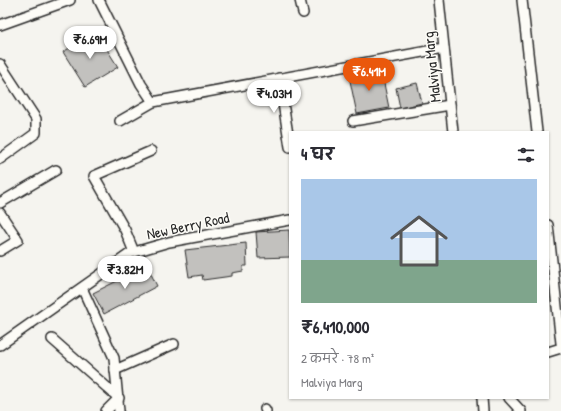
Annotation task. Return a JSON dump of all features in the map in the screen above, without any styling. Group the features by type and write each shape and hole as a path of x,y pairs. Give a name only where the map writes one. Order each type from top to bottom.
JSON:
{"street":[{"path":"0,25 70,0"},
{"path":"99,0 141,84 153,102"},
{"path":"300,0 303,13"},
{"name":"Malviya Marg","path":"439,0 453,131"},
{"path":"522,0 537,131"},
{"path":"120,121 153,102 444,48"},
{"path":"0,64 36,119 36,133 0,159"},
{"path":"279,78 289,141"},
{"path":"353,121 450,105"},
{"path":"134,252 125,230 94,176 152,151"},
{"path":"0,204 56,170"},
{"path":"0,213 18,240 0,251"},
{"name":"New Berry Road","path":"0,345 134,252 168,242 289,222"},
{"path":"549,232 554,265 561,343"},
{"path":"82,288 114,358 119,398 119,411"},
{"path":"52,340 119,398"},
{"path":"115,370 174,344"},
{"path":"549,352 561,348"},
{"path":"106,411 119,398"},
{"path":"482,399 483,411"},
{"path":"510,399 521,411"}],"building":[{"path":"96,32 118,67 85,87 63,52"},
{"path":"381,69 389,108 357,114 349,76"},
{"path":"417,83 422,103 400,108 396,88"},
{"path":"289,230 289,257 258,258 256,232"},
{"path":"246,243 247,266 243,266 243,271 232,273 232,276 203,280 202,275 189,277 185,250"},
{"path":"147,266 157,286 104,314 93,293"}]}
